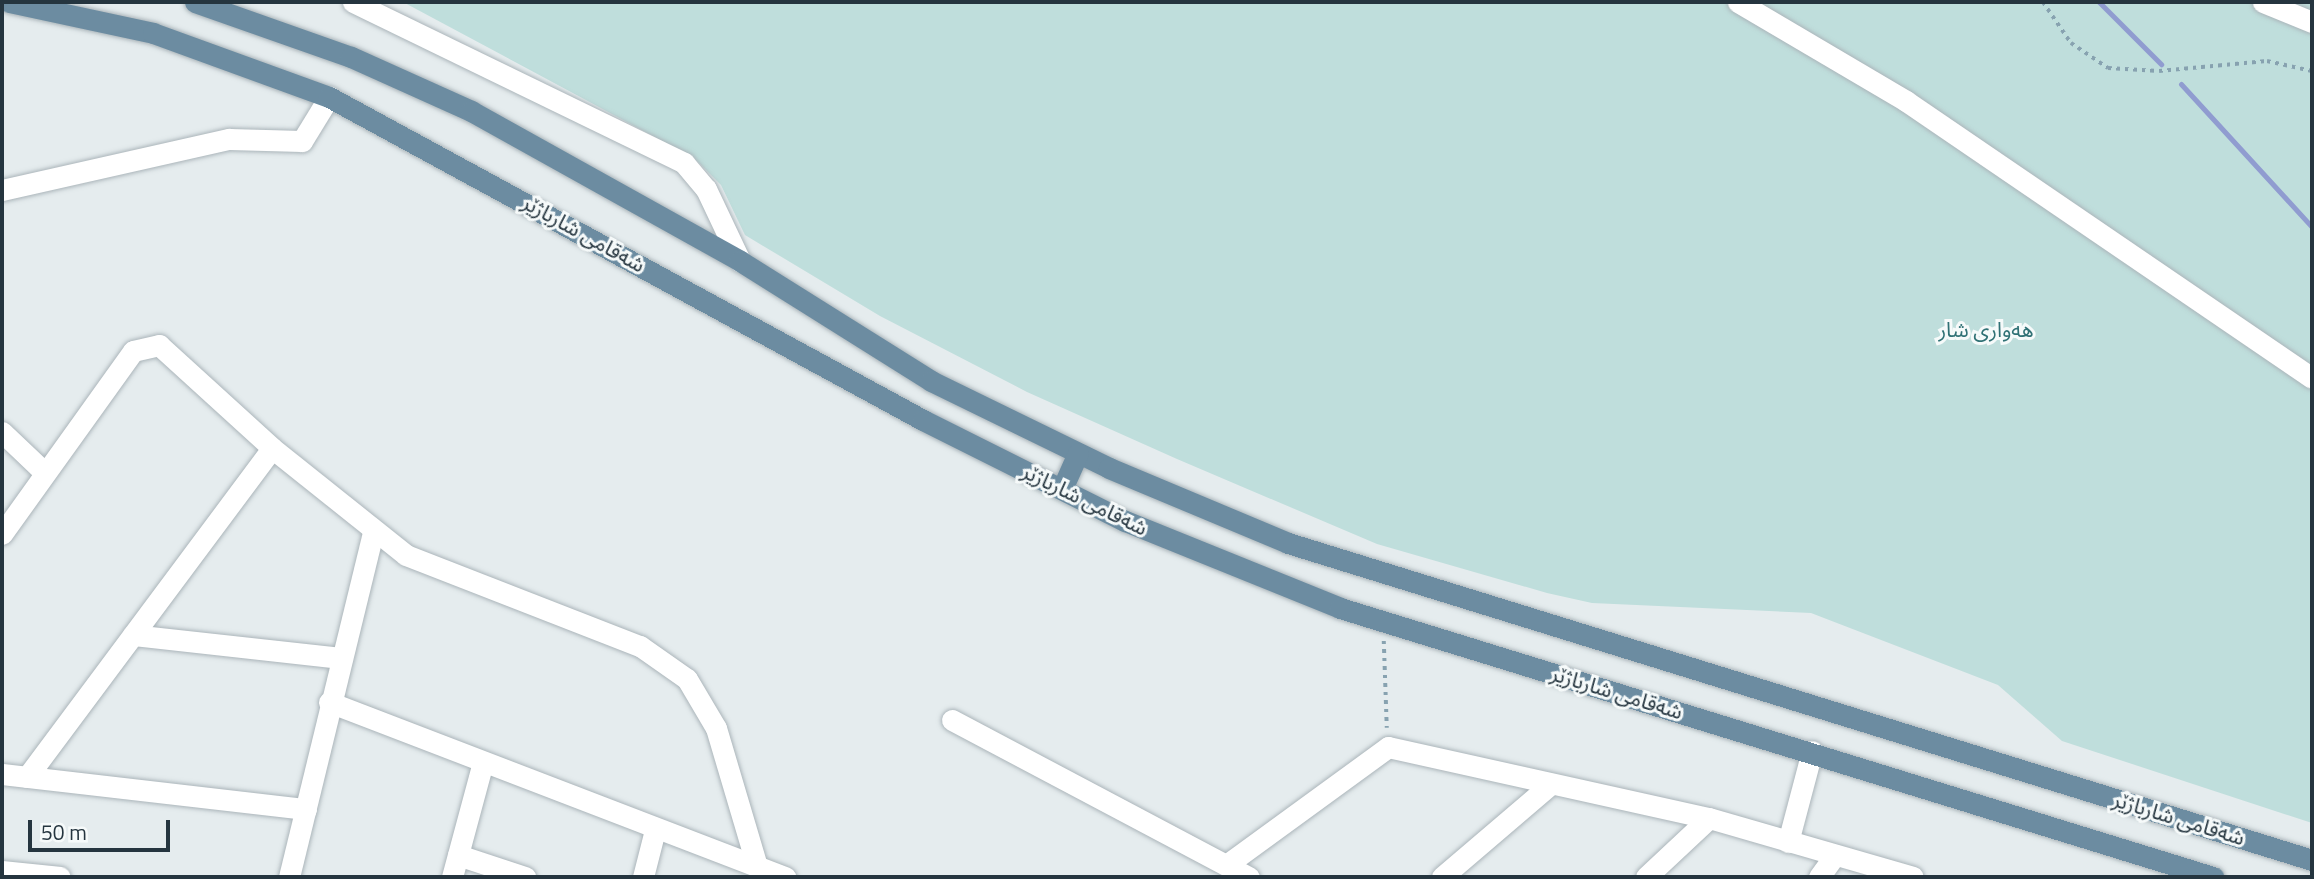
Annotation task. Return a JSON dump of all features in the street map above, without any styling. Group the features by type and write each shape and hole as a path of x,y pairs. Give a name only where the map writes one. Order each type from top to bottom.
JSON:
{"main road":[{"name":"شەقامی شارباژێر","path":"9,2 153,33 329,97 1125,521 1383,621 1812,751 2183,873 2213,877"},
{"name":"شەقامی شارباژێر","path":"195,2 429,91 740,261 931,381 1078,453 1288,544 2312,860"},
{"path":"1062,489 1078,453"}],"street":[{"path":"353,2 684,163 706,189 740,261"},
{"path":"1738,2 1906,101 2312,378"},
{"path":"2263,2 2306,14"},
{"path":"2,190 229,139 302,141 329,97"},
{"path":"2,534 133,351 145,345 159,345 272,448 373,532 407,555 640,646 687,679 716,728 757,866"},
{"path":"2,432 45,473"},
{"path":"27,777 272,448"},
{"path":"289,877 329,702 373,532"},
{"path":"133,635 340,658"},
{"path":"329,702 655,830 786,877"},
{"path":"952,720 1228,863 1249,877"},
{"path":"1228,863 1388,747 1709,818 1913,877"},
{"path":"1788,842 1812,751"},
{"path":"452,877 483,762"},
{"path":"2,774 306,809"},
{"path":"1441,877 1551,784"},
{"path":"1646,877 1709,818"},
{"path":"643,877 655,830"},
{"path":"458,855 525,877"},
{"path":"1819,877 1835,855"},
{"path":"2,870 60,877"}],"path":[{"path":"2043,2 2071,43 2108,68 2159,71 2267,61 2312,71"},
{"path":"1383,621 1388,747"}],"green space":[{"name":"هەواری شار","path":"403,2 2312,2 2312,823 2062,741 1998,685 1811,613 1592,603 1547,593 1377,544 1177,459 1027,392 880,316 745,235 721,185 694,158"}],"waterway":[{"path":"2099,2 2161,64"},
{"path":"2181,84 2312,227"}]}
